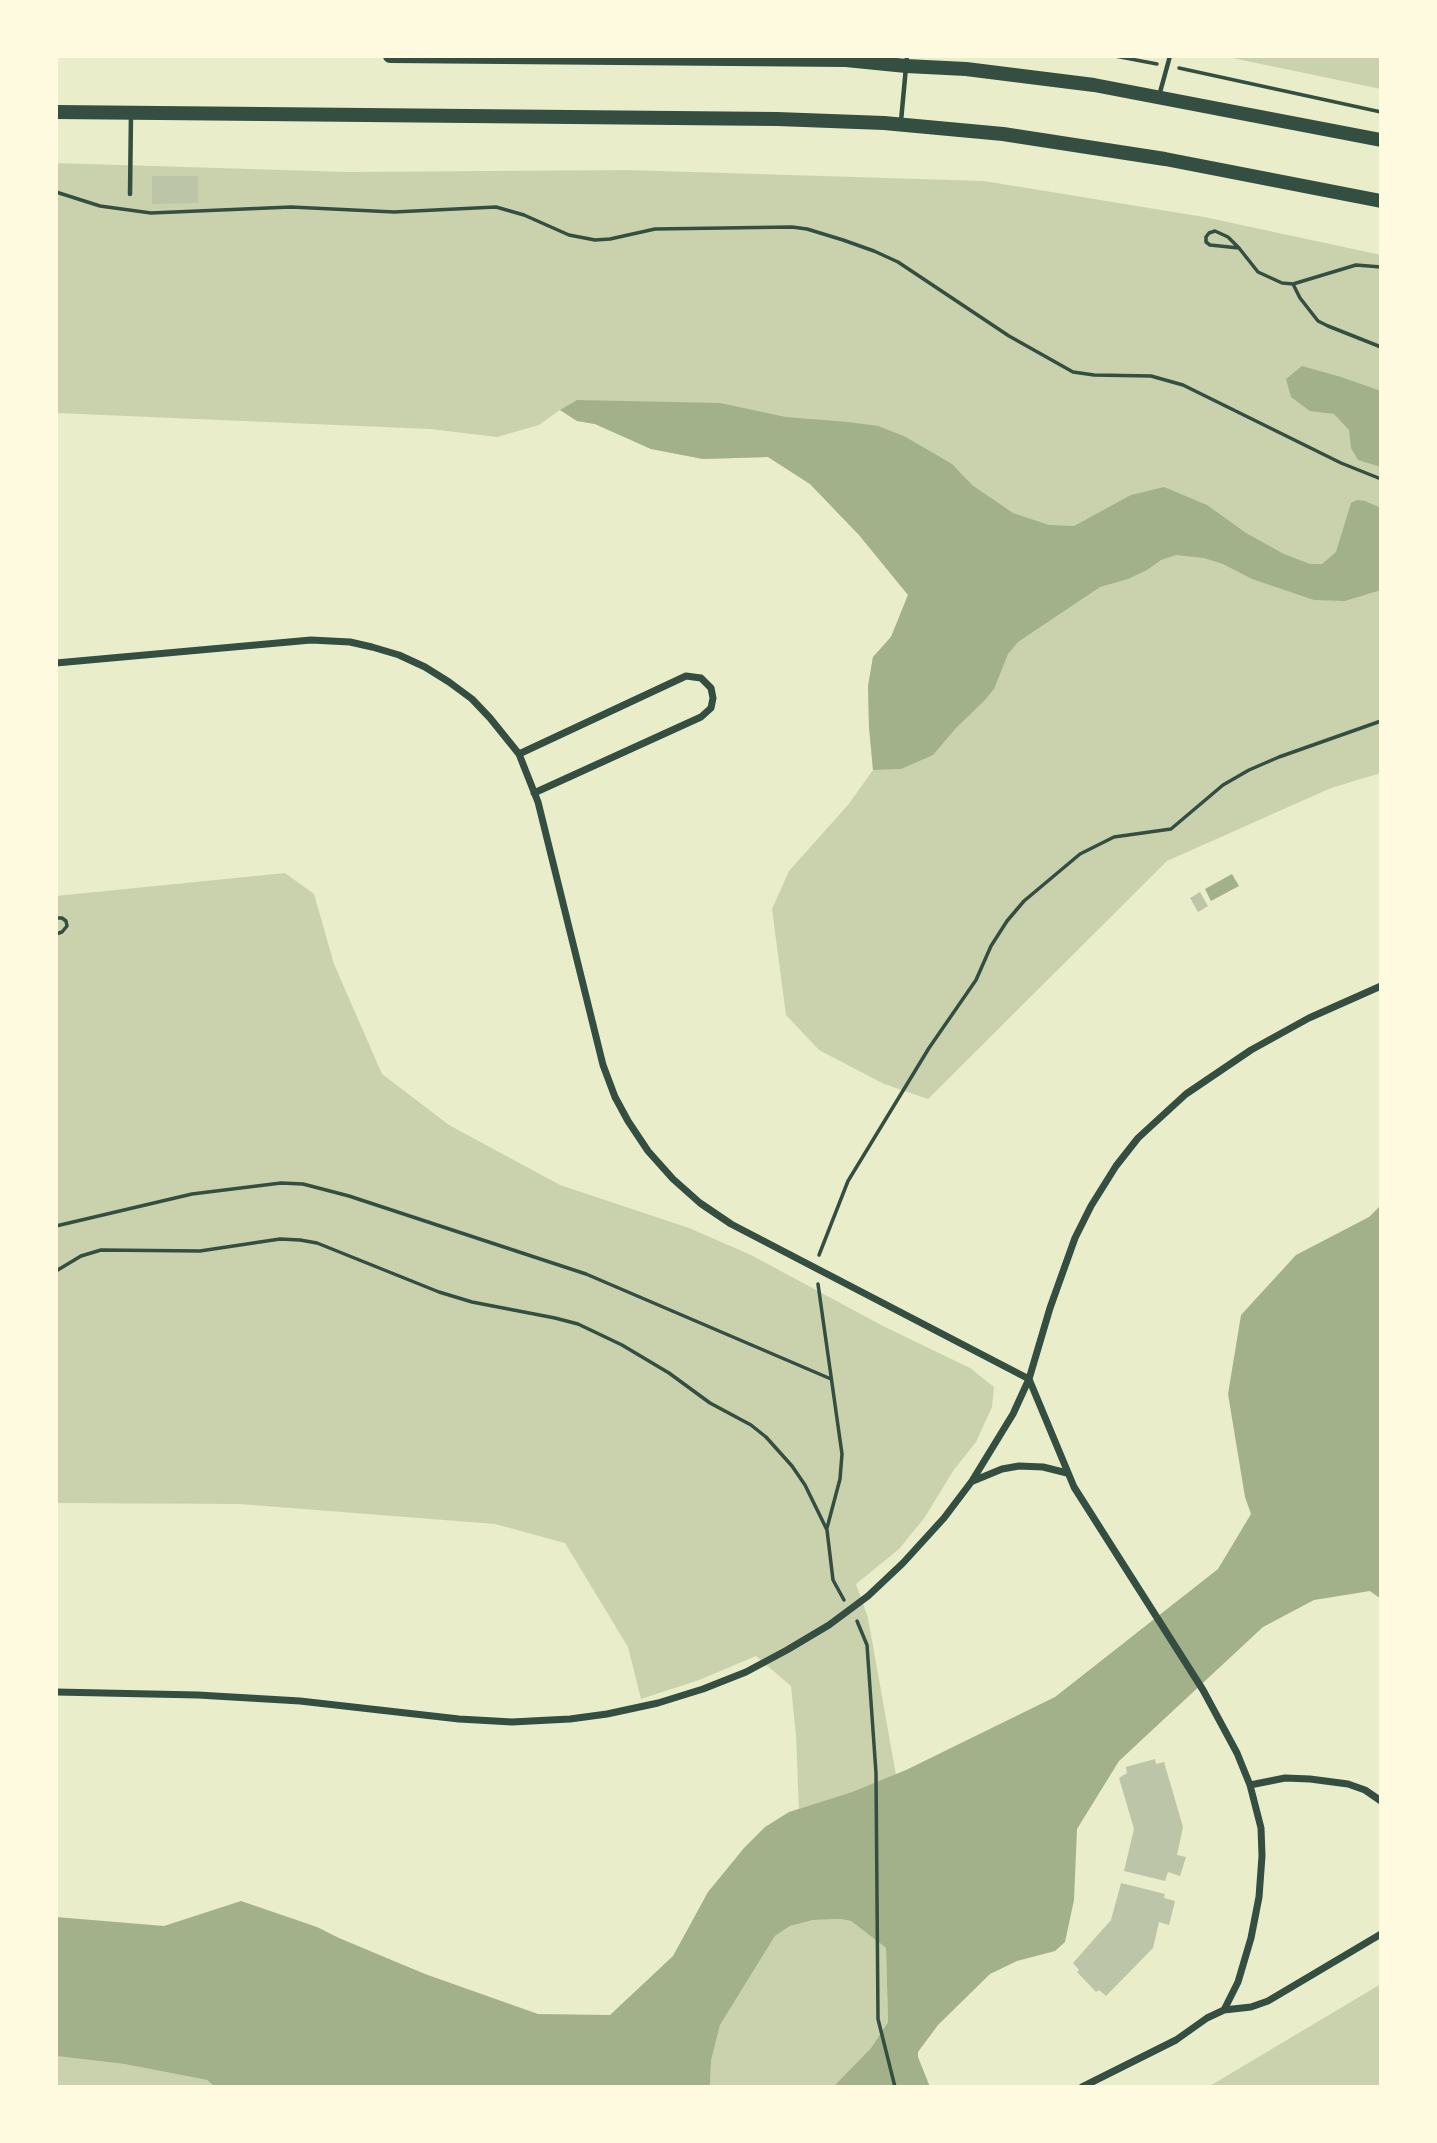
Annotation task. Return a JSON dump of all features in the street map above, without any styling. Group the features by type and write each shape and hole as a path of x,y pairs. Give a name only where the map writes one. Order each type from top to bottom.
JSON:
{"main road":[{"path":"390,56 907,61 1094,85 1381,140"},
{"path":"56,112 777,119 901,125 1003,134 1165,159 1381,201"}],"street":[{"path":"56,663 291,641 350,642 372,646 408,659 449,682 472,699 490,718 519,754 534,793 603,1065 615,1097 648,1151 673,1179 700,1203 730,1224 1029,1379 1067,1474 1135,1586 1156,1614 1203,1690 1237,1753 1250,1784 1261,1828 1259,1897 1238,1982 1224,2010"},
{"path":"519,754 686,676 701,678 711,688 711,708 701,718 534,793"},
{"path":"56,1692 288,1700 459,1719 512,1722 607,1714 658,1703 746,1672 829,1625 849,1610 903,1563 944,1518 972,1481 1013,1414 1029,1379 1075,1238 1116,1166 1138,1138 1186,1094 1251,1050 1309,1018 1381,986"},
{"path":"972,1481 1002,1469 1019,1466 1043,1467 1067,1474"},
{"path":"1250,1784 1285,1778 1322,1780 1365,1790 1381,1801"},
{"path":"1082,2087 1177,2040 1207,2018 1224,2010 1251,2007 1268,2001 1381,1934"}],"lane":[{"path":"1158,97 1170,56"},
{"path":"901,125 907,61"},
{"path":"130,194 131,113"}],"path":[{"path":"1115,56 1381,112"},
{"path":"56,192 100,206 150,213 291,207 394,212 496,207 524,215 569,236 595,240 655,229 807,229 853,243 898,262 1009,336 1073,372 1141,375 1183,385 1381,480"},
{"path":"1239,248 1210,245 1206,242 1206,237 1214,231 1221,232 1239,248 1258,272 1282,283 1293,284 1356,265 1381,267"},
{"path":"1293,284 1318,321 1381,347"},
{"path":"827,1530 840,1479 842,1454 816,1269 820,1248 848,1181 929,1048 976,981 991,946 1024,901 1080,854 1114,837 1171,829 1223,785 1249,770 1381,721"},
{"path":"56,918 62,918 67,926 56,934"},
{"path":"56,1226 192,1194 281,1183 303,1184 349,1196 586,1274 831,1379"},
{"path":"56,1271 81,1256 101,1250 200,1251 270,1241 300,1240 317,1243 439,1292 472,1302 578,1324 622,1345 669,1373 698,1395 751,1425 766,1437 805,1485 827,1530 834,1580 860,1626 867,1645 876,1773 878,2019 894,2087"}],"shaded area":[{"path":"1223,56 1381,56 1381,89"},
{"path":"56,163 348,172 627,170 984,181 1204,217 1381,255 1381,773 1331,788 1167,861 928,1099 884,1084 819,1050 786,1015 772,909 789,871 848,805 873,770 868,686 873,657 891,637 908,595 859,535 810,484 768,457 703,459 651,449 595,424 577,421 560,410 539,425 497,437 430,429 56,413"},
{"path":"1302,366 1381,391 1381,467 1358,460 1351,448 1349,430 1334,414 1310,411 1291,397 1286,379"},
{"path":"577,400 720,403 786,417 878,426 904,436 952,464 972,485 1013,513 1049,525 1074,526 1131,495 1164,487 1207,505 1246,533 1284,554 1310,564 1322,564 1336,552 1351,503 1357,500 1365,501 1381,508 1381,590 1345,601 1314,600 1252,579 1223,564 1204,558 1176,555 1161,560 1128,579 1100,587 1018,642 1008,654 994,689 933,755 901,769 873,770 868,686 873,657 891,637 908,595 859,535 810,484 768,457 703,459 651,449 595,424 577,421 560,410"},
{"path":"285,873 314,894 334,964 382,1074 449,1125 560,1185 689,1228 751,1255 883,1326 970,1368 994,1387 992,1407 976,1442 953,1471 925,1517 899,1549 856,1584 868,1618 896,1775 799,1809 791,1686 756,1656 699,1680 641,1699 628,1647 565,1543 495,1524 240,1504 56,1503 56,896"},
{"path":"1232,874 1239,886 1211,901 1205,889"},
{"path":"1381,1205 1381,1599 1370,1591 1314,1600 1263,1627 1119,1761 1077,1829 1074,1900 1065,1942 1055,1951 1017,1961 990,1974 938,2025 918,2052 930,2087 833,2087 871,2048 888,2022 886,1948 851,1921 841,1919 813,1920 790,1926 775,1936 720,2025 711,2061 710,2087 215,2087 207,2080 124,2064 56,2056 56,1917 164,1926 241,1901 317,1927 425,1974 538,2014 610,2015 673,1956 708,1892 765,1827 789,1812 852,1792 906,1770 1055,1697 1218,1569 1251,1514 1245,1497 1228,1394 1241,1315 1296,1255 1369,1217"},
{"path":"813,1920 851,1921 886,1948 888,2022 871,2048 833,2087 710,2087 711,2061 720,2025 775,1936 790,1926"},
{"path":"1381,1984 1381,2087 1208,2087"},
{"path":"56,2056 124,2064 207,2080 215,2087 56,2087"}],"building":[{"path":"152,176 198,176 198,203 152,204"},
{"path":"1200,892 1208,906 1198,912 1190,898"},
{"path":"1155,1759 1156,1764 1164,1762 1183,1827 1177,1855 1186,1857 1180,1876 1168,1872 1165,1881 1124,1871 1134,1829 1119,1778 1127,1773 1126,1767"},
{"path":"1121,1883 1165,1894 1164,1898 1175,1901 1169,1925 1159,1922 1153,1948 1106,1996 1099,1990 1096,1992 1077,1972 1079,1970 1073,1963 1111,1920"}]}
